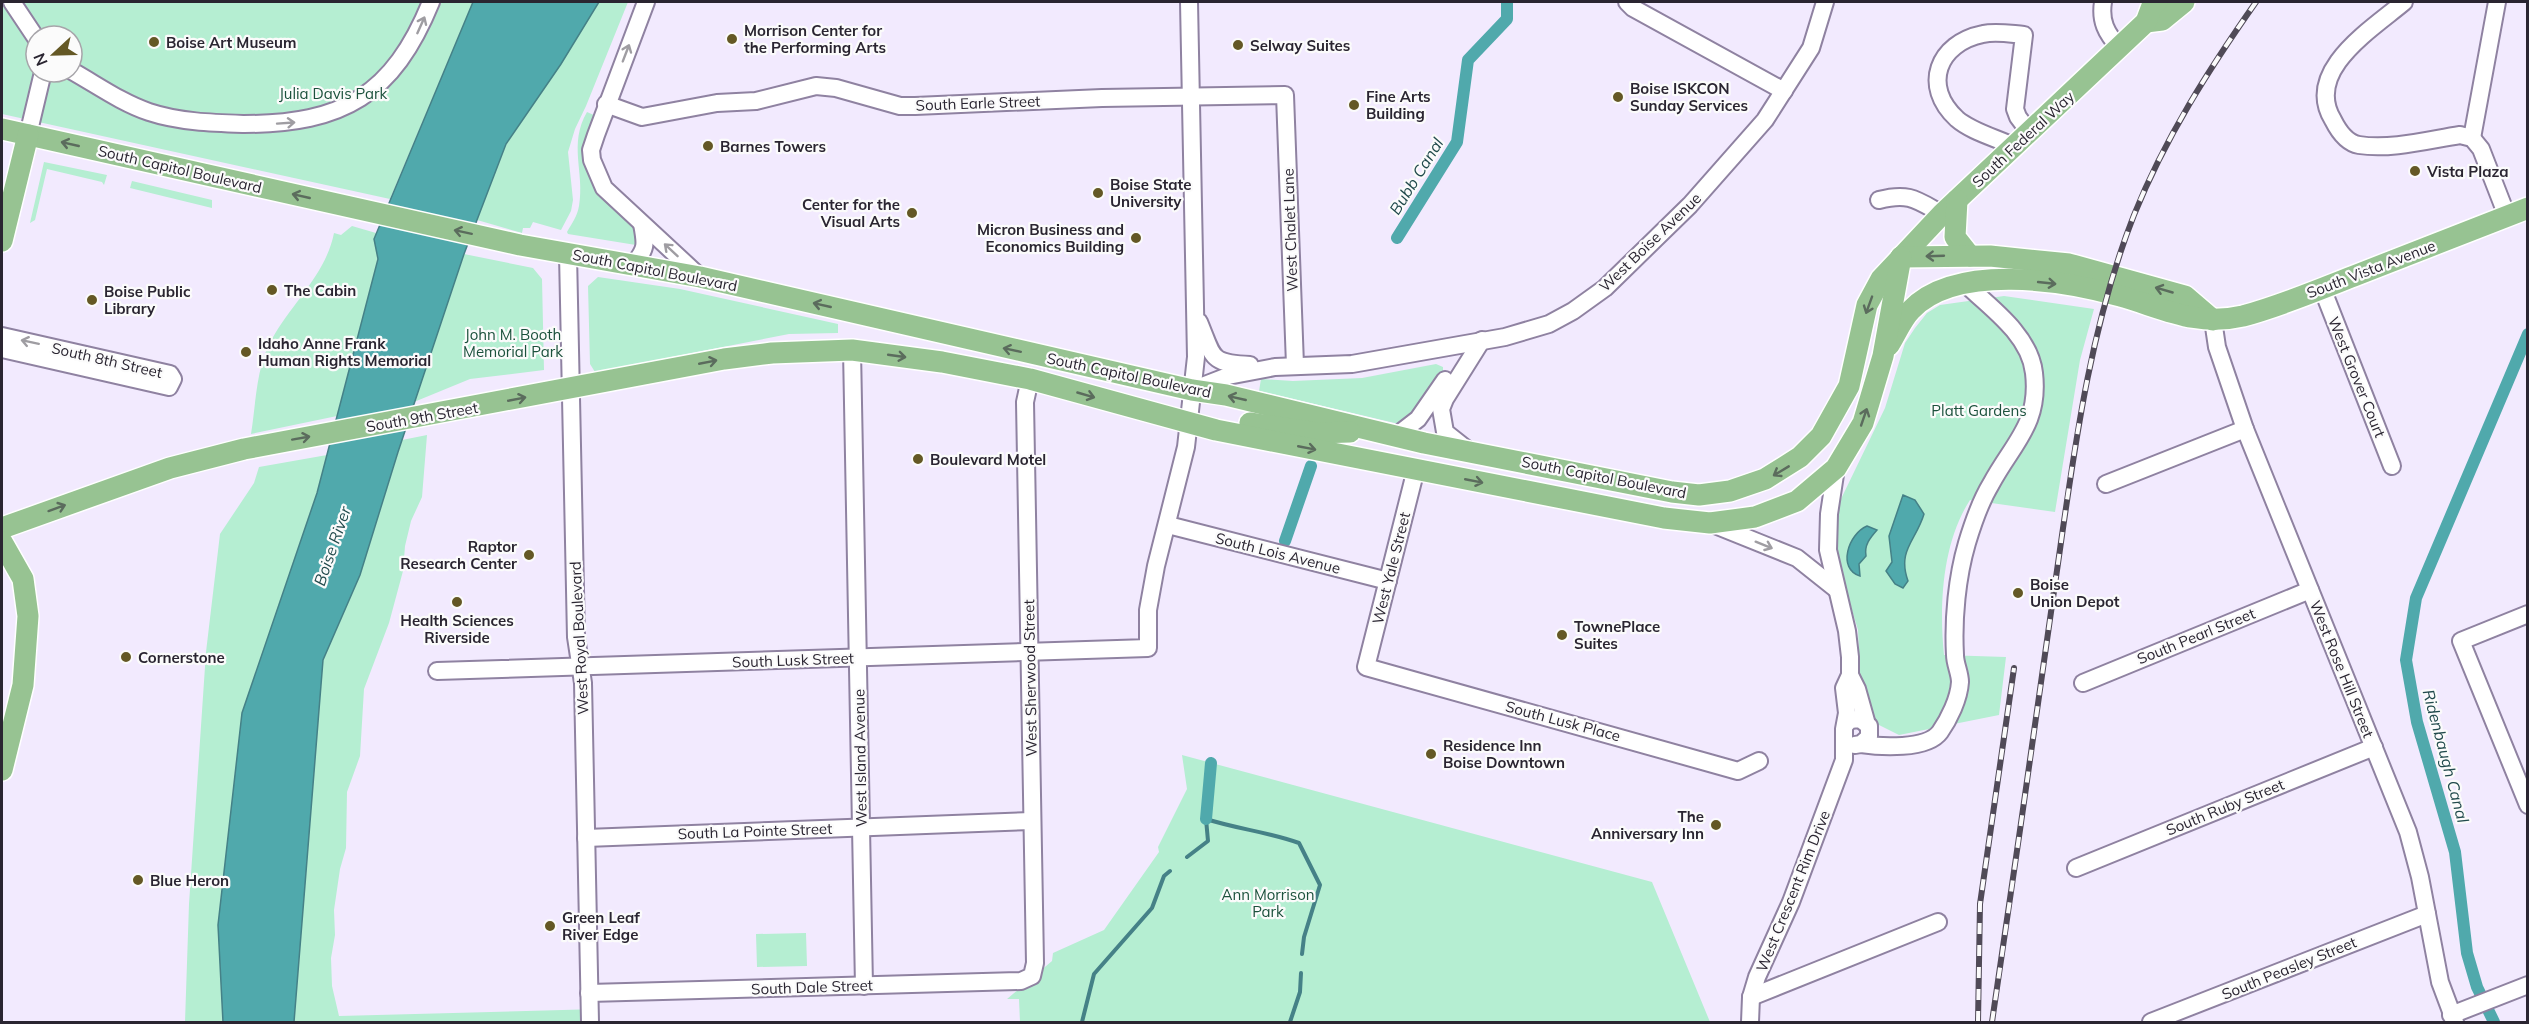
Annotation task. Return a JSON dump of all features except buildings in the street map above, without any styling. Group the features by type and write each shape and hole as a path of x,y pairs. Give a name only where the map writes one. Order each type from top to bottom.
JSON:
{"main road":[{"name":"South Federal Way","path":"1901,257 1949,207 2023,140 2145,22 2152,6 2157,2"},
{"name":"South Federal Way","path":"2145,22 2162,21 2184,2"},
{"name":"South Capitol Boulevard","path":"2,129 520,245 699,277 1192,390 1226,395 1387,434 1672,492 1699,495 1730,491 1765,479 1800,458 1821,436 1849,386 1867,305 1881,279 1901,257"},
{"path":"2,241 28,135"},
{"path":"1949,207 1955,237 1970,256"},
{"name":"South Vista Avenue","path":"1882,356 1910,310 1931,296 1963,282 2001,280 2046,282 2120,296 2183,318 2212,320 2242,316 2322,288 2528,208"},
{"path":"1901,257 1970,256 2033,260 2091,269 2185,296 2212,320"},
{"name":"South Capitol Boulevard","path":"852,350 942,362 1029,379 1416,469 1664,518 1710,523 1755,517 1797,501 1836,468 1863,423 1882,356 1901,257"},
{"name":"South 9th Street","path":"2,528 170,468 244,449 571,387 772,352 852,350"},
{"path":"1189,418 1317,433 1387,434"},
{"path":"2,542 23,579 28,616 23,686 2,770"}],"street":[{"path":"12,2 26,24"},
{"path":"84,77 149,112 172,118 227,123 297,122 346,108 382,81 402,60 431,2"},
{"path":"646,2 606,104 591,150 595,171 604,188 699,277"},
{"path":"1168,525 1186,447 1196,357 1189,2"},
{"path":"1627,2 1633,8 1784,91"},
{"name":"West Boise Avenue","path":"1192,390 1228,376 1275,367 1352,364 1505,337 1549,324 1573,311 1605,288 1712,181 1765,120 1811,48 1825,2"},
{"path":"2103,2 2101,13 2103,24 2108,35 2119,47"},
{"path":"2404,2 2339,58 2330,73 2326,95 2331,117 2341,133 2356,144 2377,147 2460,135 2472,138 2481,149 2507,216"},
{"path":"2472,138 2497,2"},
{"path":"1984,33 2024,35 2015,109 2023,140 1970,127 1959,121 1940,98 1936,76 1942,60 1959,43 1984,33"},
{"path":"28,135 42,84"},
{"name":"South Earle Street","path":"606,104 642,117 717,103 756,100 816,86 836,88 900,106 1191,95 1285,95"},
{"name":"West Chalet Lane","path":"1285,95 1295,365"},
{"path":"1879,200 1890,197 1918,199 1949,207"},
{"path":"632,266 646,244 642,224"},
{"name":"West Royal Boulevard","path":"568,254 576,637 583,683 590,1023"},
{"path":"1900,745 1867,723 1855,718 1845,729 1851,743 1887,747 1922,742 1937,735 1950,717 1960,682 1955,657 1956,618 1966,544 1990,485 2029,426 2034,404 2034,373 2029,351 2013,331 1963,282"},
{"name":"West Grover Court","path":"2322,288 2392,466"},
{"name":"West Boise Avenue","path":"1196,314 1216,358 1224,364 1275,367"},
{"name":"West Rose Hill Street","path":"2212,320 2217,347 2245,429 2408,832 2440,982 2453,1019"},
{"name":"South 8th Street","path":"2,336 170,374 173,379 169,387 2,349"},
{"path":"1387,434 1418,419 1474,341"},
{"path":"1470,451 1445,432 1441,409 1474,341"},
{"name":"West Island Avenue","path":"852,350 864,986"},
{"name":"West Sherwood Street","path":"1029,379 1025,402 1035,963 1032,976"},
{"path":"2106,484 2245,429"},
{"name":"West Crescent Rim Drive","path":"1836,468 1828,550 1847,631 1850,675 1857,689 1867,723"},
{"name":"West Yale Street","path":"1366,667 1416,469"},
{"path":"1710,523 1797,558 1836,590"},
{"name":"South Lusk Street","path":"437,671 1148,648 1148,610 1156,566 1168,525"},
{"name":"South Lois Avenue","path":"1168,525 1388,581"},
{"name":"South Pearl Street","path":"2083,683 2310,590"},
{"path":"2528,614 2461,641 2528,805"},
{"name":"South Lusk Place","path":"1366,667 1738,771 1759,761"},
{"name":"West Crescent Rim Drive","path":"1750,1023 1751,997 1817,836 1844,760 1844,688 1850,675"},
{"path":"1860,744 1869,737 1867,723"},
{"name":"West Crescent Rim Drive","path":"1844,760 1860,744"},
{"name":"South Ruby Street","path":"2076,868 2374,747"},
{"name":"South La Pointe Street","path":"586,838 1032,821"},
{"name":"South Peasley Street","path":"2151,1023 2427,914"},
{"path":"1751,997 1938,922"},
{"name":"South Dale Street","path":"590,993 1021,981 1032,976"},
{"path":"2453,1019 2471,1008 2528,986"}],"green space":[{"name":"Julia Davis Park","path":"2,2 473,2 390,199 2,114"},
{"path":"599,2 628,2 575,129 568,152 573,200 571,211 561,230 533,222 530,228 523,228 522,233 477,220 506,144"},
{"path":"587,112 596,116 587,167 591,181 602,197 638,232 642,246 567,232 576,217 579,206 578,147 581,124"},
{"path":"44,162 107,175 104,185 102,182 47,169 35,220 30,223"},
{"path":"132,181 212,200 212,208 130,188"},
{"path":"352,226 376,233 374,239 378,259 337,416 251,434 257,385 272,339 324,262 334,233 341,235"},
{"name":"John M. Booth Memorial Park","path":"464,254 533,268 542,279 544,370 470,379 414,402"},
{"path":"598,277 680,289 838,324 838,333 789,334 595,372 590,364 588,286"},
{"name":"Platt Gardens","path":"2004,296 2094,309 2080,360 2055,512 1970,500 1953,535 1948,555 1942,616 1944,655 2006,657 1999,715 1899,735 1873,722 1861,697 1858,630 1835,554 1835,527 1840,501 1885,408 1905,343 1927,313 1940,305"},
{"path":"1436,364 1443,367 1443,374 1414,418 1403,425 1259,391 1261,379 1293,381 1362,378"},
{"path":"427,435 422,497 411,521 405,546 403,571 389,623 364,689 360,756 347,792 346,848 340,869 334,910 335,935 331,958 332,986 339,1016 599,1009 600,1022 294,1022 323,660 360,575 402,440"},
{"path":"327,455 218,925 223,1022 185,1022 189,904 206,652 220,534 254,483 259,467"},
{"name":"Ann Morrison Park","path":"1182,755 1652,882 1710,1022 1020,1022 1019,999 1007,999 1052,961 1053,953 1104,930 1159,852 1158,847 1187,789"},
{"path":"806,933 807,966 757,967 756,934"}],"water":[{"name":"Boise River","path":"473,2 599,2 561,64 506,144 464,254 360,575 323,660 294,1022 223,1022 218,925 242,713 317,493 378,259 374,239"},
{"path":"1903,495 1915,500 1924,514 1906,553 1905,570 1908,581 1903,588 1895,584 1886,571 1892,562 1889,536"},
{"path":"1867,526 1877,530 1867,545 1866,556 1859,564 1860,576 1849,566 1848,551 1855,536"}],"waterway":[{"name":"Bubb Canal","path":"1397,238 1457,142 1468,60 1507,19 1507,2"},
{"name":"Ridenbaugh Canal","path":"2494,1022 2477,987 2467,953 2455,852 2417,722 2406,660 2416,598 2528,334"},
{"name":"Bubb Canal","path":"1285,541 1311,466"},
{"name":"Bubb Canal","path":"1206,819 1211,763"},
{"path":"1187,857 1208,841 1206,819 1299,843 1320,885 1304,937 1302,954"},
{"path":"1082,1022 1094,974 1152,908 1164,876 1170,871"},
{"path":"1290,1022 1300,992 1301,973"}],"railway":[{"path":"1992,1022 2074,452 2092,356 2104,308 2118,261 2146,186 2174,131 2205,79 2256,2"},
{"path":"1978,1022 1980,904 2014,668"}],"place":[{"name":"Morrison Center for the Performing Arts","path":"732,39"},
{"name":"Boise Art Museum","path":"154,42"},
{"name":"Selway Suites","path":"1238,45"},
{"name":"Boise ISKCON Sunday Services","path":"1618,97"},
{"name":"Fine Arts Building","path":"1354,105"},
{"name":"Barnes Towers","path":"708,146"},
{"name":"Vista Plaza","path":"2415,171"},
{"name":"Boise State University","path":"1098,193"},
{"name":"Center for the Visual Arts","path":"912,213"},
{"name":"Micron Business and Economics Building","path":"1136,238"},
{"name":"The Cabin","path":"272,290"},
{"name":"Boise Public Library","path":"92,300"},
{"name":"Idaho Anne Frank Human Rights Memorial","path":"246,352"},
{"name":"Boulevard Motel","path":"918,459"},
{"name":"Raptor Research Center","path":"529,555"},
{"name":"Boise Union Depot","path":"2018,593"},
{"name":"Health Sciences Riverside","path":"457,602"},
{"name":"TownePlace Suites","path":"1562,635"},
{"name":"Cornerstone","path":"126,657"},
{"name":"Residence Inn Boise Downtown","path":"1431,754"},
{"name":"The Anniversary Inn","path":"1716,825"},
{"name":"Blue Heron","path":"138,880"},
{"name":"Green Leaf River Edge","path":"550,926"}]}
